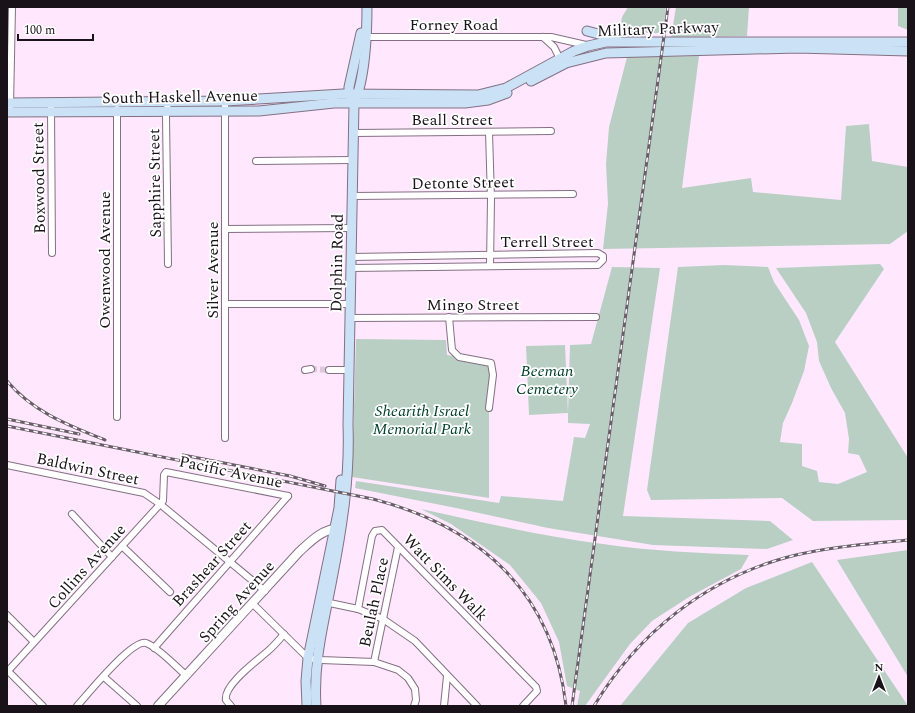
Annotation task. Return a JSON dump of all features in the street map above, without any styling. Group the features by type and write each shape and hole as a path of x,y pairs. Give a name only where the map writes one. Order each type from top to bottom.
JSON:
{"main road":[{"name":"Dolphin Road","path":"312,658 348,478 353,97 361,32 362,7"},
{"name":"Dolphin Road","path":"353,97 366,37 367,7"},
{"path":"587,31 622,41"},
{"name":"Military Parkway","path":"353,97 455,103 488,100 516,90 588,46 622,41 797,48 870,46 908,42"},
{"name":"Military Parkway","path":"563,61 619,52 732,46"},
{"name":"Military Parkway","path":"870,46 908,51"},
{"name":"South Haskell Avenue","path":"9,108 117,108 167,112 225,112 267,110 321,104 353,97"},
{"name":"South Haskell Avenue","path":"117,108 168,102 353,97"},
{"path":"267,100 267,110"},
{"path":"307,706 306,681 312,658"},
{"path":"312,658 316,706"}],"street":[{"path":"9,108 12,7"},
{"name":"Forney Road","path":"366,37 551,36 588,46"},
{"path":"543,37 554,47 563,61"},
{"name":"Silver Avenue","path":"225,101 225,438"},
{"name":"Sapphire Street","path":"168,102 168,264"},
{"name":"Boxwood Street","path":"51,108 52,253"},
{"name":"Owenwood Avenue","path":"117,108 118,417"},
{"path":"489,132 490,266"},
{"name":"Beall Street","path":"353,133 550,132"},
{"path":"256,162 352,160"},
{"name":"Detonte Street","path":"352,196 573,194"},
{"path":"225,229 351,228"},
{"name":"Terrell Street","path":"350,257 598,253 601,254 604,260 598,265 350,268"},
{"path":"225,304 350,304"},
{"path":"449,317 452,350 459,356 491,363 493,375 489,408"},
{"name":"Mingo Street","path":"350,318 596,317"},
{"path":"329,370 349,370"},
{"name":"Baldwin Street","path":"7,465 141,492 160,504 265,591"},
{"name":"Collins Avenue","path":"7,672 160,504 164,499 164,475 168,472"},
{"name":"Pacific Avenue","path":"168,472 288,496"},
{"name":"Brashear Street","path":"154,648 288,496"},
{"path":"72,514 112,557"},
{"name":"Spring Avenue","path":"162,705 186,675 310,542 316,536 338,528"},
{"name":"Watt Sims Walk","path":"358,609 373,533 378,530 382,530 536,687 536,691 523,706"},
{"path":"122,546 170,592"},
{"name":"Beulah Place","path":"374,662 398,547"},
{"path":"324,601 358,609 383,619 415,641 477,706"},
{"path":"253,604 284,634 312,658 374,662 390,667 408,678 415,689 416,700 414,706"},
{"path":"7,615 34,642"},
{"path":"231,706 226,700 227,691 256,659 268,652 284,634"},
{"path":"77,706 120,659 140,643 146,643 154,648 186,675"},
{"path":"7,672 43,706"},
{"path":"444,706 447,676"},
{"path":"104,677 137,706"}],"green space":[{"path":"628,7 666,7 663,33 619,33 622,17"},
{"path":"676,7 749,7 747,36 671,37"},
{"path":"898,7 908,7 908,30 898,26"},
{"path":"699,56 682,188 751,178 753,192 841,200 846,126 869,124 872,161 908,167 908,231 890,244 603,249 608,204 606,164 609,127 627,57"},
{"path":"880,264 884,269 835,342 908,458 908,520 813,521 782,498 651,500 647,490 678,267 724,265 768,267 774,282 799,320 809,346 804,371 783,423 780,442 802,444 802,466 817,471 819,482 838,484 867,472 859,455 848,453 849,439 845,413 831,388 819,361 817,342 806,313 776,268"},
{"path":"612,267 660,268 623,516 770,521 793,540 767,549 653,545 548,528 355,488 356,481 499,503 501,496 563,501 574,437 585,438 590,424 568,423 570,345 591,344"},
{"name":"Shearith Israel Memorial Park","path":"356,339 446,340 447,355 489,361 489,498 352,477"},
{"name":"Beeman Cemetery","path":"565,345 568,413 529,415 526,346"},
{"path":"421,509 489,524 580,541 657,550 749,555 741,569 689,597 652,621 630,644 585,706 577,706 580,691 567,686 559,642 541,603 510,565 451,524"},
{"path":"908,550 908,677 837,560"},
{"path":"812,562 908,706 620,706 688,623 746,588"}],"tunnel":[{"path":"311,369 329,370"}],"railway":[{"path":"572,706 668,7"},
{"path":"7,381 17,392 40,409 65,423 105,440"},
{"path":"7,419 79,434"},
{"path":"7,426 373,499 411,511 446,527 478,547 505,570 527,598 545,630 558,666 566,706"},
{"path":"183,455 290,476 325,486"},
{"path":"594,706 631,655 653,633 677,612 729,579 788,557 848,546 908,540"}]}
